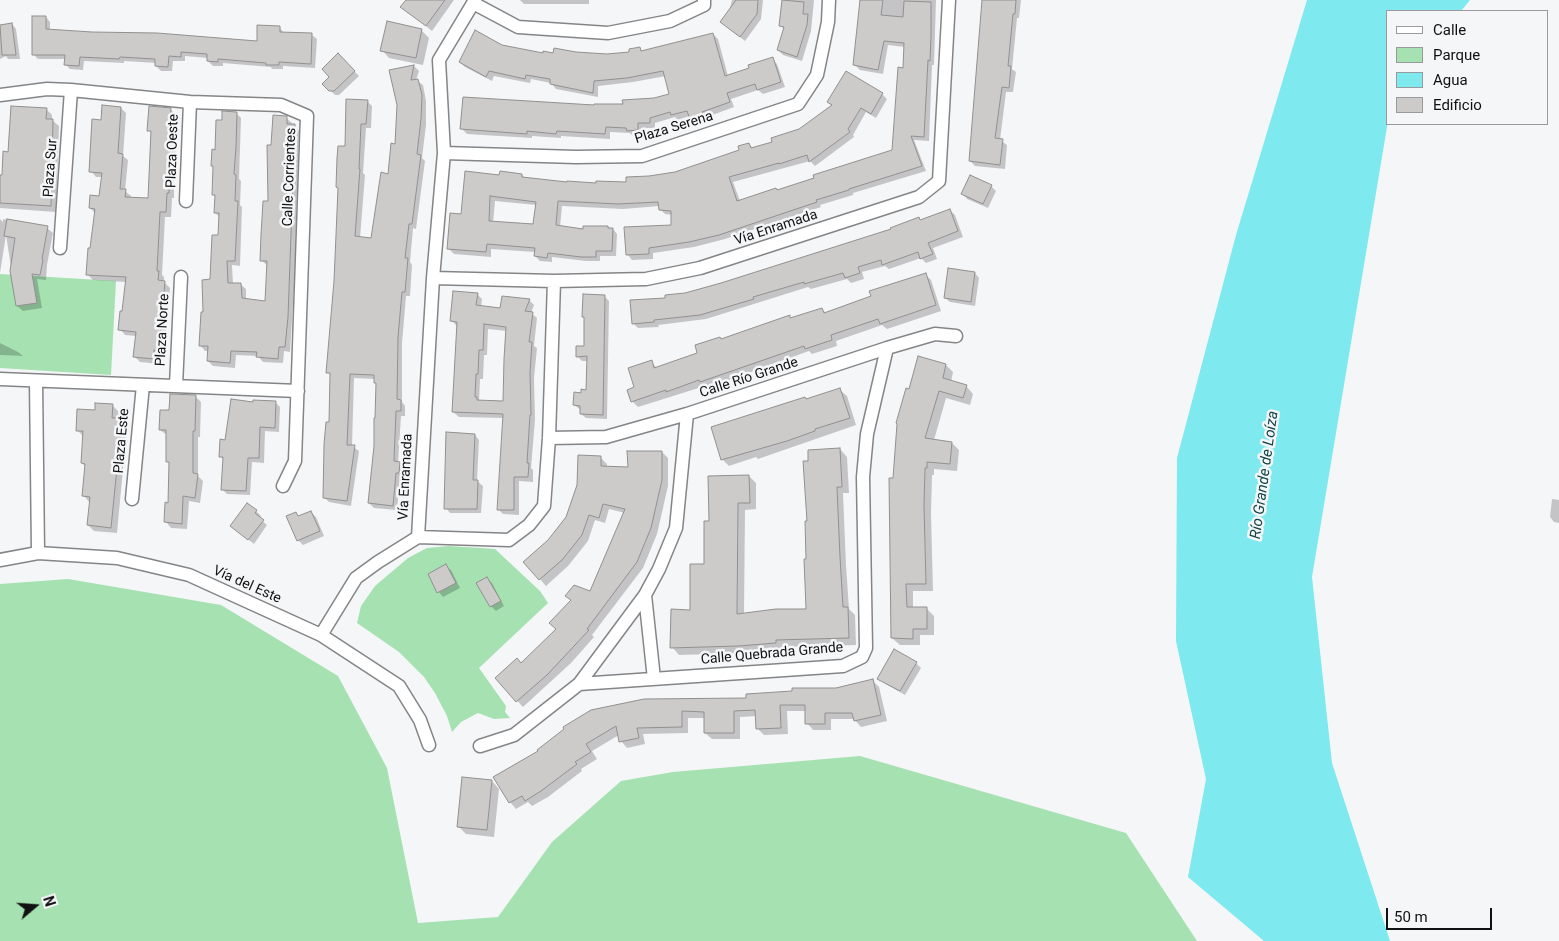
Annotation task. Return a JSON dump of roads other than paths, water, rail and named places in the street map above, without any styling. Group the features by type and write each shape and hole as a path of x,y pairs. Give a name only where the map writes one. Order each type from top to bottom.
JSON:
{"street":[{"path":"474,2 518,27 608,33 670,21 704,4 704,0"},
{"name":"Plaza Serena","path":"444,152 576,158 642,156 798,104 817,75 828,22 829,0"},
{"name":"Vía Enramada","path":"434,278 554,281 646,278 700,268 919,197 939,181 949,0"},
{"name":"Vía Enramada","path":"321,635 356,578 418,537 444,152 439,60 474,2"},
{"name":"Calle Corrientes","path":"0,95 47,89 72,90 190,102 281,105 307,116 295,461 283,486"},
{"name":"Plaza Sur","path":"60,248 72,90"},
{"name":"Plaza Oeste","path":"186,201 190,102"},
{"name":"Plaza Norte","path":"176,386 181,277"},
{"path":"418,537 509,540 528,525 544,506 549,438 554,281"},
{"name":"Calle Río Grande","path":"549,438 606,437 687,414 935,334 956,336"},
{"name":"Calle Quebrada Grande","path":"579,684 843,666 862,657 866,648 863,477 867,434 887,348"},
{"path":"0,379 298,391"},
{"path":"36,381 38,553"},
{"name":"Plaza Este","path":"132,499 143,385"},
{"path":"480,746 514,735 579,684 645,595 659,569 676,528 687,414"},
{"name":"Vía del Este","path":"0,560 38,553 117,558 189,576 321,635 399,686 420,720 429,745"},
{"path":"645,595 654,679"}],"water":[{"name":"Río Grande de Loíza","path":"1307,0 1470,0 1462,10 1386,10 1387,125 1312,577 1332,763 1390,941 1264,941 1188,877 1206,779 1176,641 1177,458 1236,235"}]}
